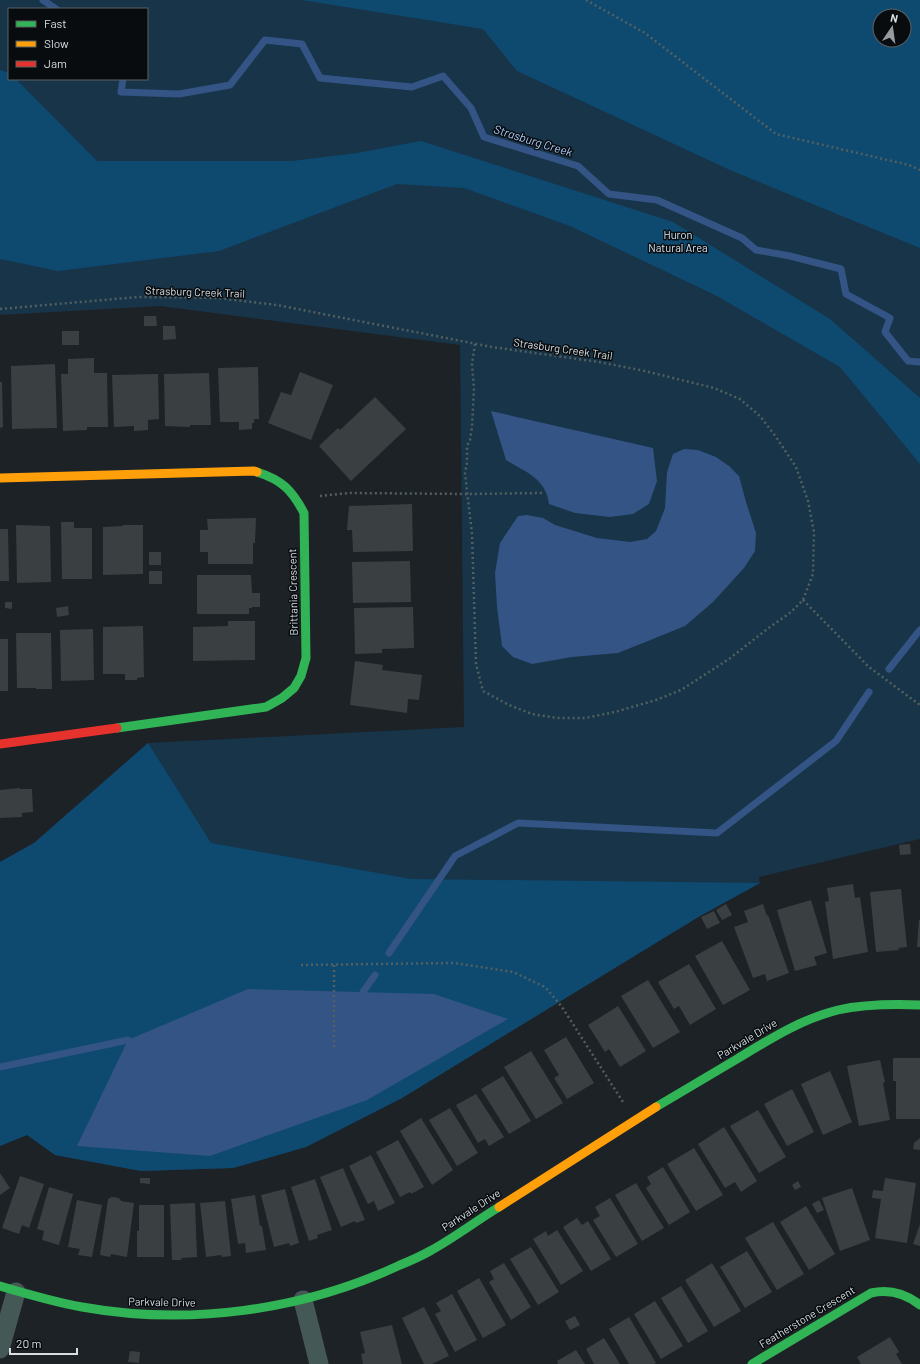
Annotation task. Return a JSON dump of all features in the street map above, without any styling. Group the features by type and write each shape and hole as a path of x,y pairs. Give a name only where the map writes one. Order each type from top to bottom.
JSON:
{"street":[{"name":"Brittania Crescent","path":"0,478 254,471 283,482 296,496 304,513 306,658 304,673 295,688 282,698 266,707 0,744"},
{"name":"Parkvale Drive","path":"8,1289 54,1302 89,1308 125,1313 161,1315 197,1315 232,1312 303,1300 336,1291 399,1266 430,1251 635,1120 786,1030 812,1019 840,1010 887,1004 920,1005"},
{"path":"0,1349 8,1289"},
{"name":"Featherstone Crescent","path":"752,1364 873,1292 900,1293 912,1298 920,1305"},
{"path":"303,1300 319,1364"}],"path":[{"path":"586,0 645,34 776,134 909,165 920,170"},
{"name":"Strasburg Creek Trail","path":"0,309 138,297 217,298 277,305 475,344 598,362 644,371 714,388 740,399 760,416 796,467 808,501 814,532 813,574 803,600"},
{"path":"475,344 472,364 474,388 472,427 465,473 472,534 476,664 483,690 509,705 532,714 557,718 585,718 615,712 656,700 681,690 730,659 791,612 803,600 869,667 920,705"},
{"path":"299,503 324,494 542,493"},
{"path":"301,965 454,963 513,972 546,987 562,1007 635,1120"},
{"path":"334,965 334,1050"}],"green space":[{"name":"Huron Natural Area","path":"0,0 920,0 920,839 759,877 760,883 700,916 402,1098 306,1147 233,1168 141,1171 55,1155 27,1135 0,1146 0,862 34,843 148,743 464,727 460,345 160,306 0,315"},
{"path":"302,0 920,0 920,248 730,170 517,71 483,29"},
{"path":"0,70 8,73 8,80 17,80 97,161 292,161 357,153 421,141 673,222 830,319 920,398 920,464 840,367 717,296 570,226 464,188 397,184 219,251 58,271 0,259"},
{"path":"148,743 211,843 411,879 760,883 700,916 402,1098 306,1147 233,1168 141,1171 55,1155 27,1135 0,1146 0,862 34,843"}],"shaded area":[{"path":"491,411 653,448 657,481 649,504 633,514 610,517 575,513 549,504 544,488 539,482 527,472 506,460"},
{"path":"684,449 698,450 716,457 729,466 739,476 756,533 755,551 744,568 713,602 685,626 618,653 572,657 532,664 513,657 502,646 497,607 495,573 500,543 518,516 527,515 543,518 555,525 597,538 630,542 647,539 656,531 665,508 667,472 673,454"},
{"path":"248,989 434,994 508,1019 367,1100 210,1156 77,1146 128,1040"}],"building":[{"path":"144,316 156,316 157,326 144,326"},
{"path":"163,326 175,326 176,339 163,340"},
{"path":"62,331 79,331 79,345 62,345"},
{"path":"94,358 94,373 107,373 108,427 87,427 87,430 63,431 61,374 68,374 68,359"},
{"path":"55,364 57,428 12,429 11,366"},
{"path":"258,367 259,419 254,419 252,429 239,430 239,422 220,422 218,368"},
{"path":"300,372 333,385 311,440 268,423 281,392 291,395"},
{"path":"209,373 211,425 190,425 190,427 165,426 164,374"},
{"path":"158,374 159,419 148,420 148,430 134,431 134,426 114,427 112,375"},
{"path":"0,382 2,382 3,427 0,428"},
{"path":"375,397 406,429 351,481 319,446 338,428 340,430"},
{"path":"412,504 413,551 353,552 352,530 347,530 349,506"},
{"path":"256,518 255,543 253,543 253,564 208,564 208,552 200,552 200,530 208,530 207,519"},
{"path":"61,522 74,522 74,528 92,528 92,579 62,579"},
{"path":"16,525 50,526 51,582 17,583"},
{"path":"143,525 143,574 103,575 103,527"},
{"path":"0,529 8,529 9,581 0,581"},
{"path":"149,552 161,552 161,565 149,565"},
{"path":"410,561 411,602 353,603 352,562"},
{"path":"149,571 162,571 162,584 149,584"},
{"path":"197,575 251,575 252,593 260,593 260,607 249,608 249,614 197,614"},
{"path":"5,602 12,602 12,609 5,608"},
{"path":"68,606 69,615 57,617 56,608"},
{"path":"413,607 414,648 382,649 382,653 355,654 354,608"},
{"path":"228,621 255,621 255,660 193,661 193,627 228,626"},
{"path":"143,626 144,677 137,678 137,680 125,680 125,674 103,674 103,627"},
{"path":"93,629 94,680 61,681 60,630"},
{"path":"16,633 51,633 52,689 17,688"},
{"path":"0,639 8,639 8,691 0,691"},
{"path":"355,661 383,665 382,670 422,675 419,700 408,699 407,713 350,705"},
{"path":"20,788 32,789 33,812 22,813 22,817 0,818 0,790"},
{"path":"910,844 911,854 900,855 899,845"},
{"path":"853,884 855,898 860,897 868,952 833,959 825,902 829,901 827,888"},
{"path":"901,889 907,947 898,948 899,950 876,952 870,892"},
{"path":"811,900 827,953 814,957 817,965 795,971 777,910"},
{"path":"726,904 732,915 722,920 716,910"},
{"path":"763,904 789,973 767,981 765,974 753,978 734,927 748,922 744,911"},
{"path":"714,911 720,923 707,929 701,917"},
{"path":"919,920 920,947 917,947"},
{"path":"722,941 750,990 723,1005 695,956"},
{"path":"689,964 716,1009 690,1025 679,1006 674,1009 658,982"},
{"path":"648,980 680,1032 653,1048 621,996"},
{"path":"618,1006 646,1051 620,1067 609,1049 605,1052 588,1025"},
{"path":"566,1037 594,1083 567,1099 554,1078 559,1075 544,1050"},
{"path":"531,1051 563,1103 536,1119 504,1067"},
{"path":"893,1058 920,1058 920,1119 896,1119 896,1081 893,1081"},
{"path":"880,1060 885,1082 883,1083 890,1120 859,1126 847,1066"},
{"path":"830,1071 852,1122 823,1135 801,1084"},
{"path":"503,1076 531,1121 509,1134 481,1089"},
{"path":"792,1089 814,1132 787,1146 764,1104"},
{"path":"476,1094 504,1137 489,1146 485,1139 478,1143 456,1105"},
{"path":"450,1108 478,1153 457,1166 429,1120"},
{"path":"758,1110 786,1157 759,1173 730,1126"},
{"path":"421,1118 453,1170 432,1185 400,1131"},
{"path":"724,1127 757,1181 741,1192 735,1182 725,1188 698,1144"},
{"path":"920,1138 920,1150 913,1149 914,1143"},
{"path":"398,1140 424,1187 411,1194 410,1192 400,1197 376,1152"},
{"path":"694,1148 723,1195 696,1211 667,1164"},
{"path":"371,1155 395,1203 378,1211 374,1201 368,1204 349,1166"},
{"path":"663,1167 690,1212 669,1225 646,1188 651,1184 647,1177"},
{"path":"343,1168 365,1220 356,1223 355,1221 341,1227 320,1177"},
{"path":"0,1173 10,1188 0,1195"},
{"path":"20,1176 44,1184 29,1228 22,1225 19,1234 2,1228"},
{"path":"140,1178 150,1178 150,1184 140,1183"},
{"path":"885,1178 916,1183 907,1243 875,1238 881,1199 872,1198 873,1190 883,1191"},
{"path":"315,1179 332,1230 317,1235 318,1238 309,1241 291,1187"},
{"path":"798,1181 801,1187 795,1190 792,1185"},
{"path":"636,1183 664,1228 642,1241 615,1195"},
{"path":"49,1187 73,1194 59,1245 42,1240 44,1231 37,1229"},
{"path":"852,1188 870,1240 840,1251 822,1198"},
{"path":"285,1189 299,1243 290,1246 289,1243 274,1247 261,1195"},
{"path":"255,1195 266,1250 246,1253 245,1243 238,1244 231,1199"},
{"path":"112,1197 119,1198 121,1201 134,1203 127,1257 111,1254 110,1257 100,1255 108,1199"},
{"path":"610,1198 638,1244 616,1257 593,1220 600,1216 595,1207"},
{"path":"77,1200 102,1205 92,1257 78,1255 80,1249 68,1247"},
{"path":"819,1200 824,1210 817,1213 812,1204"},
{"path":"225,1201 231,1256 222,1257 221,1255 206,1257 200,1203"},
{"path":"195,1203 197,1257 172,1260 170,1204"},
{"path":"139,1205 164,1205 164,1257 137,1257"},
{"path":"806,1206 835,1254 809,1270 780,1222"},
{"path":"577,1218 582,1225 588,1221 611,1259 591,1271 563,1227"},
{"path":"773,1222 804,1274 777,1290 745,1238"},
{"path":"920,1224 920,1246 913,1244"},
{"path":"557,1230 583,1271 561,1285 533,1239 546,1231 548,1236"},
{"path":"531,1247 559,1292 538,1305 510,1259"},
{"path":"747,1251 772,1292 745,1308 720,1267"},
{"path":"504,1263 531,1307 511,1320 489,1282 494,1279 490,1271"},
{"path":"712,1263 741,1311 714,1327 685,1280"},
{"path":"479,1278 506,1325 483,1338 457,1291"},
{"path":"681,1286 708,1331 688,1343 661,1298"},
{"path":"452,1294 477,1340 455,1352 435,1314 441,1311 436,1303"},
{"path":"655,1301 683,1346 661,1359 634,1314"},
{"path":"424,1307 449,1356 432,1364 424,1364 402,1318"},
{"path":"575,1316 580,1325 570,1330 565,1321"},
{"path":"629,1317 656,1363 629,1364 609,1329"},
{"path":"392,1325 402,1364 363,1364 361,1354 365,1353 360,1332"},
{"path":"890,1337 899,1352 896,1354 902,1364 861,1364 857,1357"},
{"path":"604,1338 620,1364 594,1364 586,1349"},
{"path":"576,1350 585,1364 558,1364 557,1361"},
{"path":"130,1351 140,1352 139,1363 128,1362"}],"waterway":[{"name":"Strasburg Creek","path":"43,0 55,8"},
{"name":"Strasburg Creek","path":"123,80 121,92 179,94 230,85 265,40 302,44 320,78 412,87 443,76 471,108 484,137 578,166 609,194 657,200 742,238 756,250 790,256 841,269 846,294 890,318 885,332 908,361 920,362"},
{"path":"889,669 920,630"},
{"path":"389,953 455,856 518,823 717,833 836,741 869,692"},
{"path":"363,992 375,975"},
{"path":"0,1067 128,1040"}],"traffic: fast":[{"path":"117,728 266,707 282,698 294,688 301,676 306,658 304,513 295,498 280,482 257,472"},
{"path":"656,1107 798,1024 838,1010 869,1006 920,1005"},
{"path":"0,1286 72,1305 122,1313 163,1315 203,1314 284,1304 324,1294 363,1281 408,1262 448,1241 499,1207"},
{"path":"752,1364 871,1293 897,1293 915,1301 920,1305"}],"traffic: slow":[{"path":"0,478 257,472"},
{"path":"499,1207 656,1107"}],"traffic: jam":[{"path":"0,744 117,728"}]}
